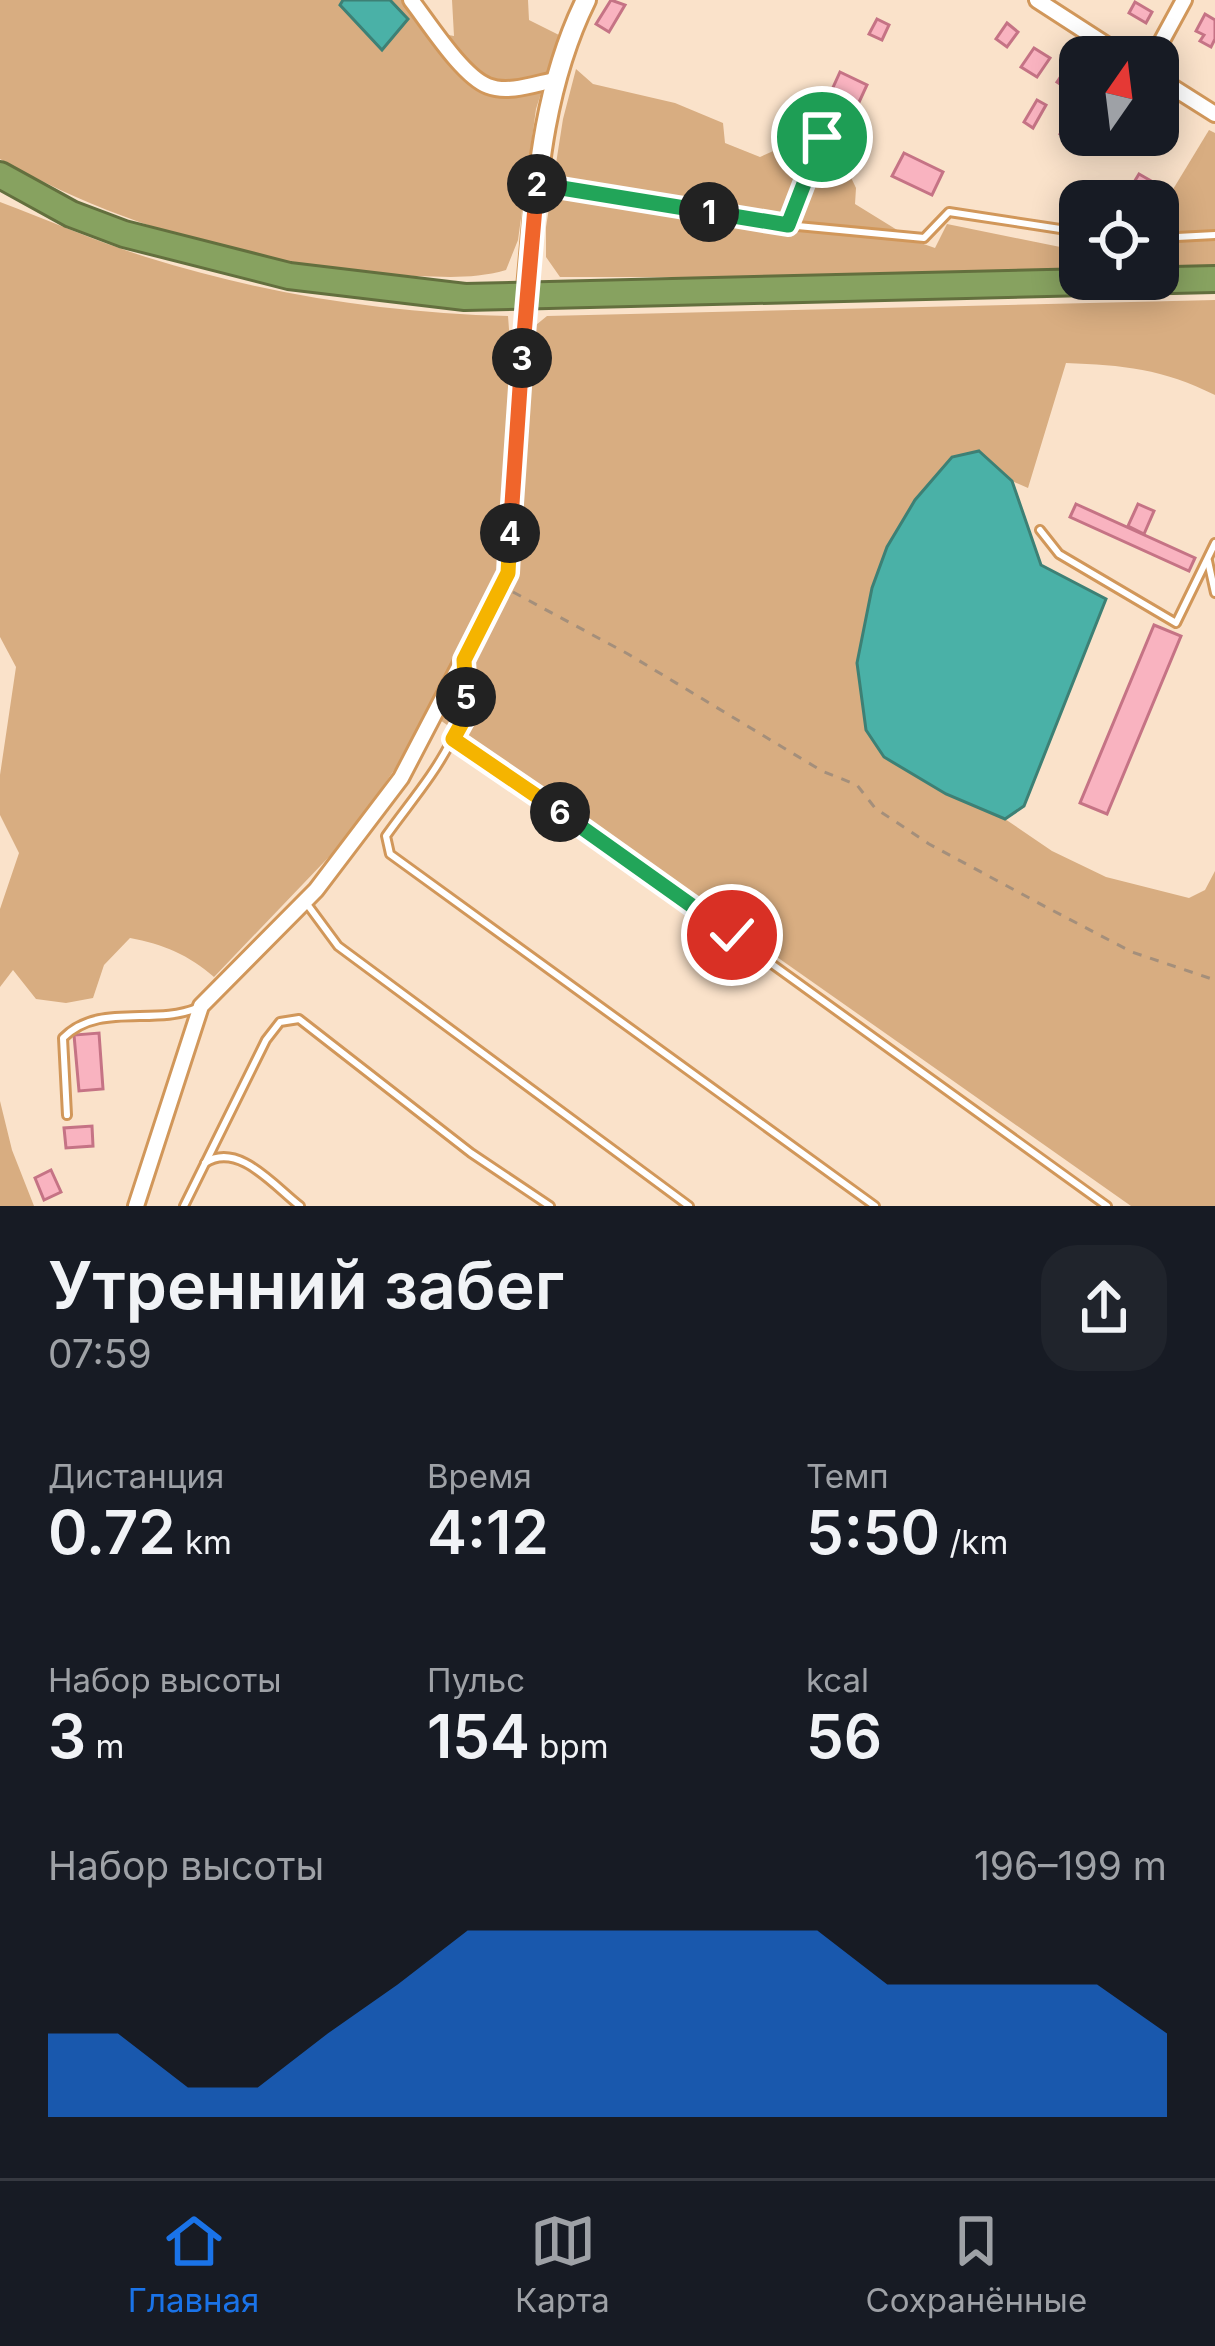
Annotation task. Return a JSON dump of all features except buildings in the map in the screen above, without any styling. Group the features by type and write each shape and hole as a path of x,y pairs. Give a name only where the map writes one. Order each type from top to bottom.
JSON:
{"highway":[{"path":"0,176 71,214 124,234 289,276 464,297 1215,279"}],"main road":[{"path":"526,298 537,184 554,80 566,40 586,0"}],"street":[{"path":"411,0 463,66 488,86 518,88 554,80"},
{"path":"1037,0 1093,36"},
{"path":"1164,36 1184,0"},
{"path":"1179,91 1215,114"},
{"path":"136,1206 201,1006 305,901 401,778 508,573 526,298"}],"lane":[{"path":"788,225 822,137"},
{"path":"537,184 788,225 924,238 949,212 1059,229"},
{"path":"1179,237 1215,235"},
{"path":"1040,530 1059,554 1176,623 1215,543"},
{"path":"1208,558 1215,593"},
{"path":"464,660 468,682 463,721 386,836 390,854 875,1206"},
{"path":"453,739 1107,1206"},
{"path":"305,901 338,946 689,1206"},
{"path":"67,1114 63,1038 75,1025 103,1018 179,1016 201,1006"},
{"path":"184,1206 266,1040 280,1022 299,1019 471,1153 550,1206"},
{"path":"202,1165 215,1156 238,1156 300,1206"}],"path":[{"path":"502,585 822,771 857,785 875,808 928,844 1132,952 1215,980"}],"shaded area":[{"path":"0,0 404,0 426,31 454,36 452,0 528,0 529,20 559,35 536,109 518,240 506,270 472,276 414,276 254,255 97,206 0,159"},
{"path":"576,69 593,84 675,103 723,123 725,143 760,157 787,145 846,167 856,188 855,204 915,241 935,248 947,224 1059,247 1059,273 560,277 546,257 546,227"},
{"path":"1209,130 1215,133 1215,268 1179,269 1179,180"},
{"path":"0,202 128,251 235,281 371,306 508,316 513,382 501,561 492,591 455,654 417,737 347,838 214,977 175,952 130,938 104,965 93,998 66,1003 36,999 13,970 0,987 0,909 19,853 0,815 0,775 16,667 0,637"},
{"path":"1215,300 1215,395 1142,370 1066,363 1028,488 1012,481 979,451 946,794 1005,819 1052,851 1106,877 1189,898 1205,890 1215,871 1215,1206 1131,1206 440,720 508,594 515,569 536,325 547,316"},
{"path":"0,1101 12,1150 34,1206 0,1206"}],"water":[{"path":"343,0 390,0 408,19 382,50 340,5"},
{"path":"979,451 1012,481 1041,565 1106,599 1024,806 1005,819 946,794 884,757 866,730 857,663 872,588 887,547 915,500 952,457"}],"route":[{"path":"732,935 453,739 463,721 468,682 464,660 508,573 537,184 788,225 822,137"}]}
